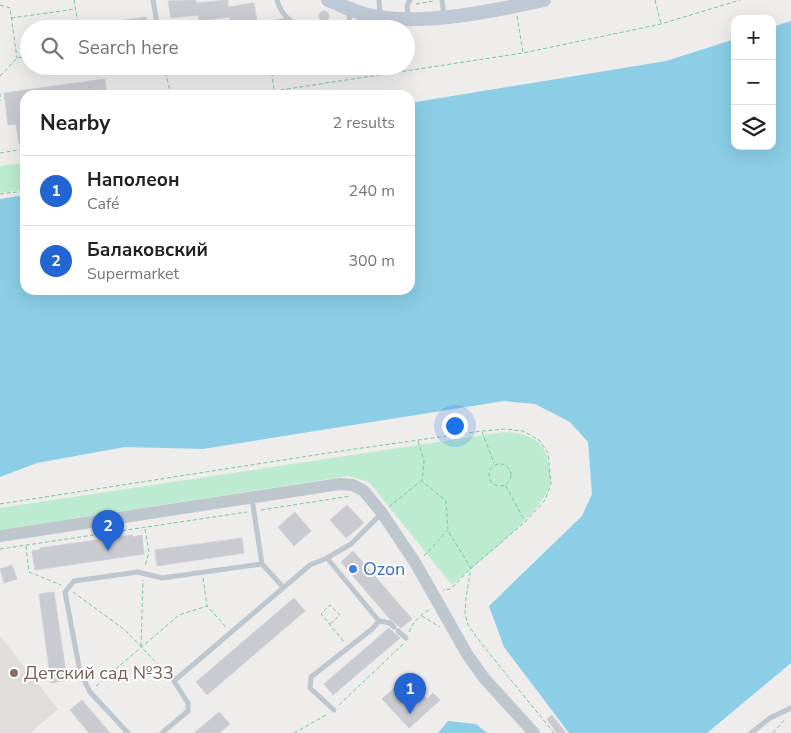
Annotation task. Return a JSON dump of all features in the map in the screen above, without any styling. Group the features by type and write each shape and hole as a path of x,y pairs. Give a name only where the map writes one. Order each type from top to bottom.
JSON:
{"main road":[{"path":"328,0 374,16 409,8 444,17 544,0"}],"street":[{"path":"0,536 253,505 340,484 353,485 364,491 382,513 416,564 467,654 484,678 534,733"}],"lane":[{"path":"153,0 156,20"},
{"path":"277,0 288,20"},
{"path":"365,20 374,16 379,0"},
{"path":"442,0 444,17"},
{"path":"345,6 349,13 350,20"},
{"path":"253,505 262,564 283,587"},
{"path":"162,733 188,711 188,703 174,681 310,565 327,558 351,544 382,513"},
{"path":"327,558 379,621 390,623 401,636 406,638"},
{"path":"128,733 90,692 80,672 65,592 68,588 74,581 138,572 162,578 262,564"},
{"path":"334,710 310,688 311,677 349,648 379,621"},
{"path":"751,733 770,718 791,708"}],"path":[{"path":"1,0 0,4 10,8 17,58"},
{"path":"74,0 78,20"},
{"path":"409,8 442,0"},
{"path":"655,0 662,24"},
{"path":"415,69 523,53 662,24 740,0"},
{"path":"515,6 523,53"},
{"path":"12,18 76,9"},
{"path":"0,76 17,58 20,58"},
{"path":"166,75 170,90"},
{"path":"272,75 274,90"},
{"path":"280,90 377,75"},
{"path":"0,93 0,101"},
{"path":"0,153 20,151"},
{"path":"0,194 20,191"},
{"path":"482,431 494,464"},
{"path":"382,513 422,481 424,462 417,440"},
{"path":"494,464 504,464 511,470 512,478 506,486"},
{"path":"494,464 488,472 489,480 495,486 506,486"},
{"path":"422,481 446,501 448,531 471,568 465,614 468,624 481,643 554,733"},
{"path":"506,486 525,522"},
{"path":"0,549 145,528 253,505 359,495"},
{"path":"141,647 143,573 149,552 145,528"},
{"path":"416,564 448,531"},
{"path":"26,545 29,572 68,588 125,630 174,681"},
{"path":"202,573 207,606 230,632"},
{"path":"294,733 334,710 404,643 411,627 424,613 439,604"},
{"path":"330,624 340,615 330,605 321,614 349,648"},
{"path":"90,692 179,615 207,606"},
{"path":"773,733 786,717"}],"shaded area":[{"name":"Детский сад №33","path":"0,636 58,709 30,733 0,733"}],"green space":[{"path":"20,164 20,190 0,193 0,166"},
{"path":"505,432 520,434 538,442 546,453 551,475 550,484 545,496 522,523 452,585 369,482 348,476 0,530 0,508"}],"water":[{"path":"791,21 791,663 707,733 569,733 504,647 489,606 582,516 592,494 588,442 570,422 535,404 504,401 203,449 125,447 37,463 0,477 0,199 20,196 20,295 415,295 415,102 666,61 731,40 731,150 776,150 776,26"},
{"path":"448,721 476,724 487,733 438,733"}],"building":[{"path":"196,0 196,3 228,0 228,7 254,3 257,20 230,20 230,17 199,20 198,15 171,18 168,1"},
{"path":"324,11 329,16 326,20 322,20 319,16"},
{"path":"146,17 146,20 126,20"},
{"path":"105,79 106,90 26,90"},
{"path":"20,91 20,144 16,124 8,125 4,93"},
{"path":"347,505 364,523 346,538 330,520"},
{"path":"295,512 311,531 294,546 278,527"},
{"path":"132,535 133,537 142,535 144,554 35,570 32,551 40,550 40,548"},
{"path":"242,538 244,553 157,566 155,550"},
{"path":"353,551 412,619 401,628 389,618 341,562"},
{"path":"12,565 17,579 4,583 0,569"},
{"path":"54,592 67,680 51,683 39,594"},
{"path":"294,598 305,611 207,695 196,682"},
{"path":"389,628 400,638 333,695 324,684"},
{"path":"404,679 410,686 413,683 427,699 433,693 440,700 409,728 382,699"},
{"path":"82,700 110,733 89,733 70,710"},
{"path":"219,712 230,724 219,733 194,733"},
{"path":"552,715 566,733 557,733 547,719"}],"place":[{"name":"Балаковский","path":"108,551"},
{"name":"Ozon","path":"353,569"},
{"name":"Детский сад №33","path":"14,673"},
{"name":"Наполеон","path":"410,714"}]}
